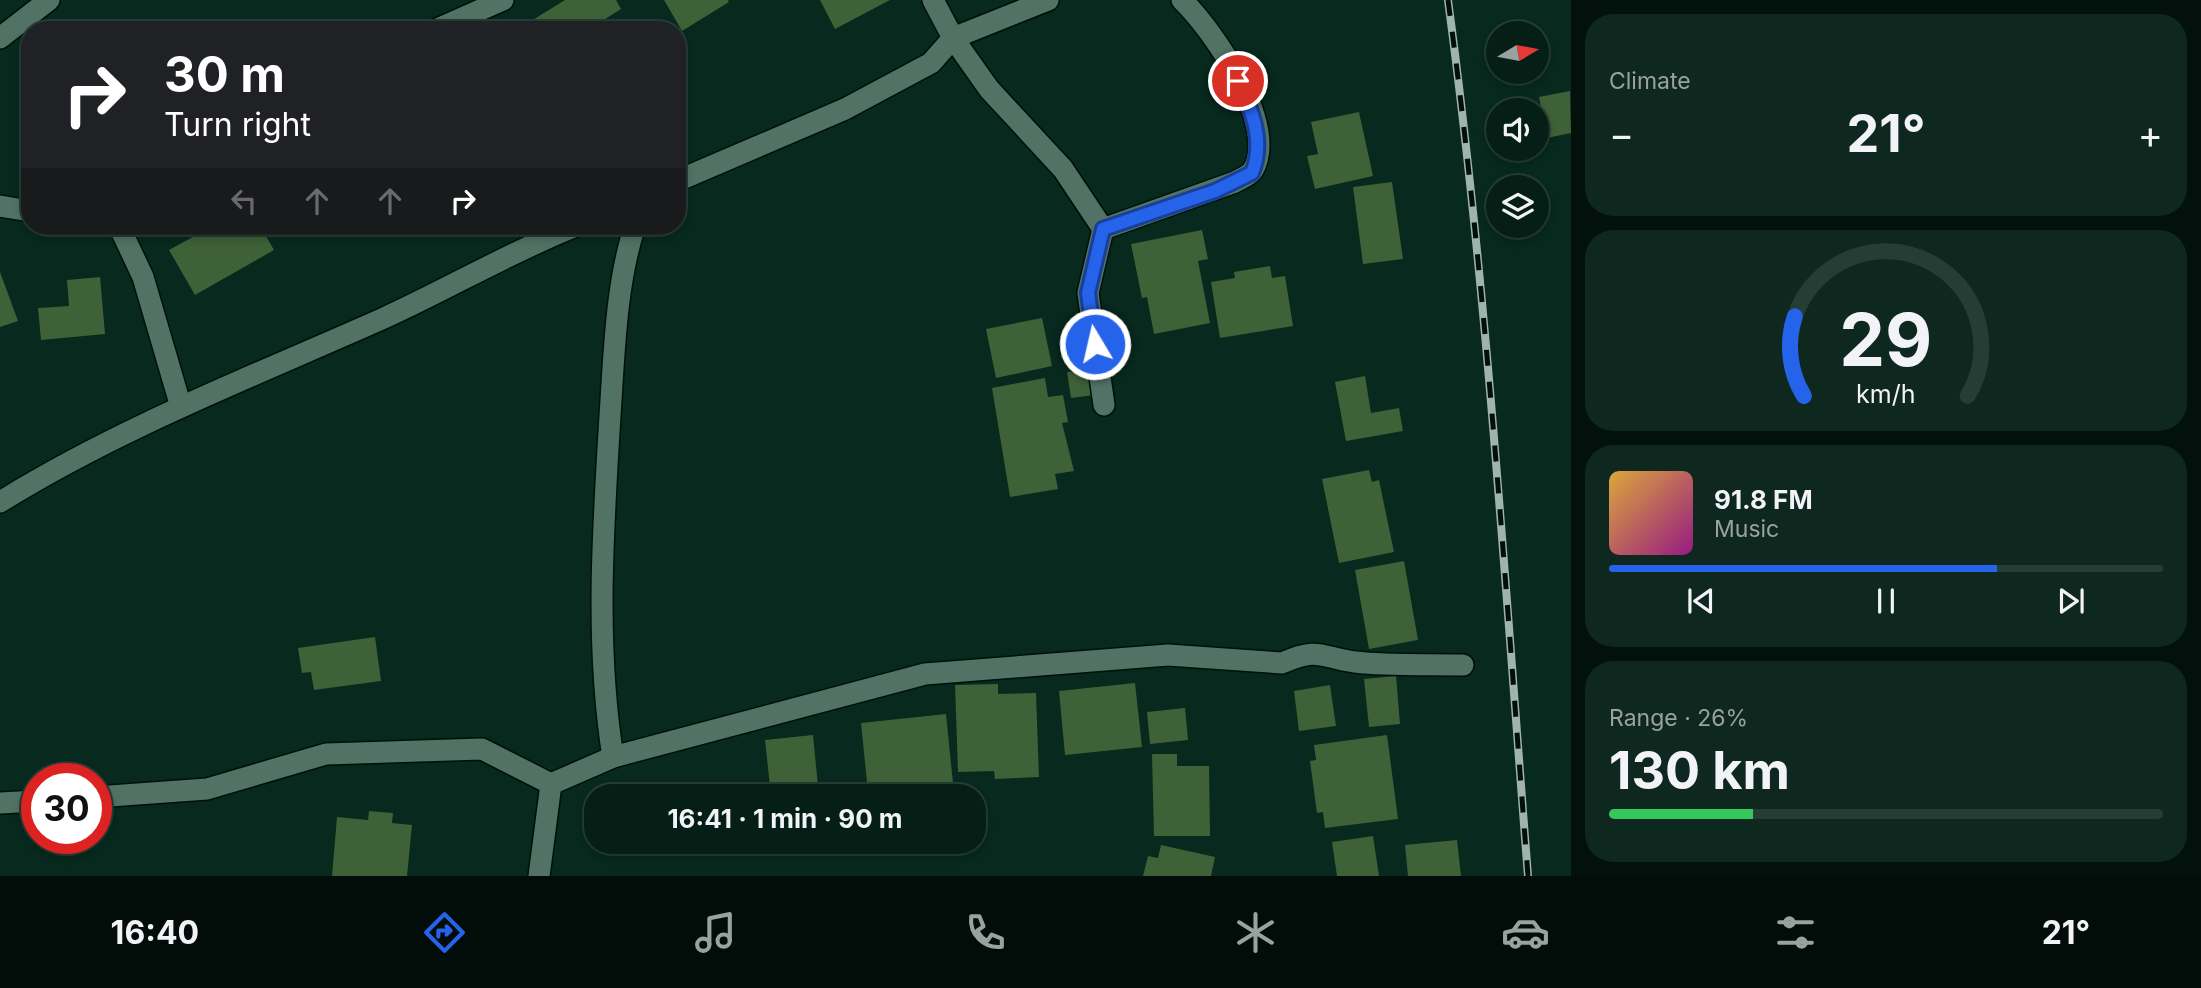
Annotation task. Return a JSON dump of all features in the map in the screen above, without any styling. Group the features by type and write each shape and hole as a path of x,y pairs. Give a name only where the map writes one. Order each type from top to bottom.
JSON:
{"street":[{"path":"22,21 49,0"},
{"path":"455,21 503,0"},
{"path":"933,0 953,38 989,89 1063,169 1103,229 1088,293 1104,405"},
{"path":"686,177 887,88 931,63 953,38 1048,0"},
{"path":"1103,229 1236,181 1252,173 1258,158 1257,134 1249,103 1203,21 1182,0"},
{"path":"0,38 21,22"},
{"path":"0,206 21,210"},
{"path":"124,235 143,277 181,407"},
{"path":"0,502 58,466 181,407 387,317 557,235"},
{"path":"613,757 604,700 604,512 613,365 624,276 633,235"},
{"path":"551,784 613,757 925,674 1168,655 1282,663 1298,656 1319,653 1353,662 1464,665"},
{"path":"112,796 207,789 326,754 482,749 551,784"},
{"path":"540,876 551,784"},
{"path":"0,803 21,802"}],"building":[{"path":"565,0 616,0 621,9 602,21 531,21"},
{"path":"664,0 729,2 686,29 686,21 676,21"},
{"path":"820,0 890,0 835,29"},
{"path":"1570,91 1571,133 1549,138 1549,98 1539,97"},
{"path":"1359,112 1373,176 1315,189 1307,156 1318,154 1311,122"},
{"path":"1392,182 1403,259 1363,264 1353,187"},
{"path":"1202,230 1208,259 1198,261 1210,323 1154,334 1147,297 1142,298 1131,244"},
{"path":"196,235 265,235 274,250 195,295 169,250"},
{"path":"1270,266 1272,278 1285,276 1293,326 1220,338 1211,282 1235,278 1234,272"},
{"path":"0,272 18,321 0,327"},
{"path":"100,277 105,334 41,340 38,308 69,306 67,280"},
{"path":"1042,318 1052,366 996,378 986,329"},
{"path":"1090,369 1094,395 1071,398 1067,372"},
{"path":"1365,376 1371,413 1399,408 1403,431 1346,441 1335,382"},
{"path":"1045,378 1048,397 1063,395 1068,422 1062,423 1074,471 1055,474 1058,489 1010,497 992,388"},
{"path":"1369,470 1372,482 1379,480 1394,552 1339,563 1322,479"},
{"path":"1404,561 1418,640 1369,649 1355,570"},
{"path":"375,637 381,681 314,690 311,672 302,673 298,648"},
{"path":"1396,676 1400,724 1369,727 1364,679"},
{"path":"1135,683 1142,747 1065,755 1059,691"},
{"path":"998,684 998,694 1036,693 1039,777 995,779 994,771 958,772 955,685"},
{"path":"1330,685 1336,726 1299,731 1294,691"},
{"path":"1185,708 1188,740 1150,744 1147,712"},
{"path":"946,714 953,783 867,784 861,723"},
{"path":"813,735 818,784 770,784 765,740"},
{"path":"1387,735 1398,819 1325,828 1323,812 1317,813 1310,761 1316,760 1314,745"},
{"path":"1152,754 1177,754 1177,766 1209,766 1210,836 1154,836"},
{"path":"369,811 393,813 392,823 412,825 407,876 332,876 337,817 368,820"},
{"path":"1373,836 1379,876 1337,876 1332,842"},
{"path":"1457,840 1461,876 1408,876 1405,845"},
{"path":"1161,845 1215,857 1211,876 1143,876 1148,856 1158,858"}],"railway":[{"path":"1448,0 1474,218 1528,876"}],"route":[{"path":"1095,344 1088,293 1103,229 1215,191 1252,173 1258,158 1259,145 1249,103 1238,81"}]}
